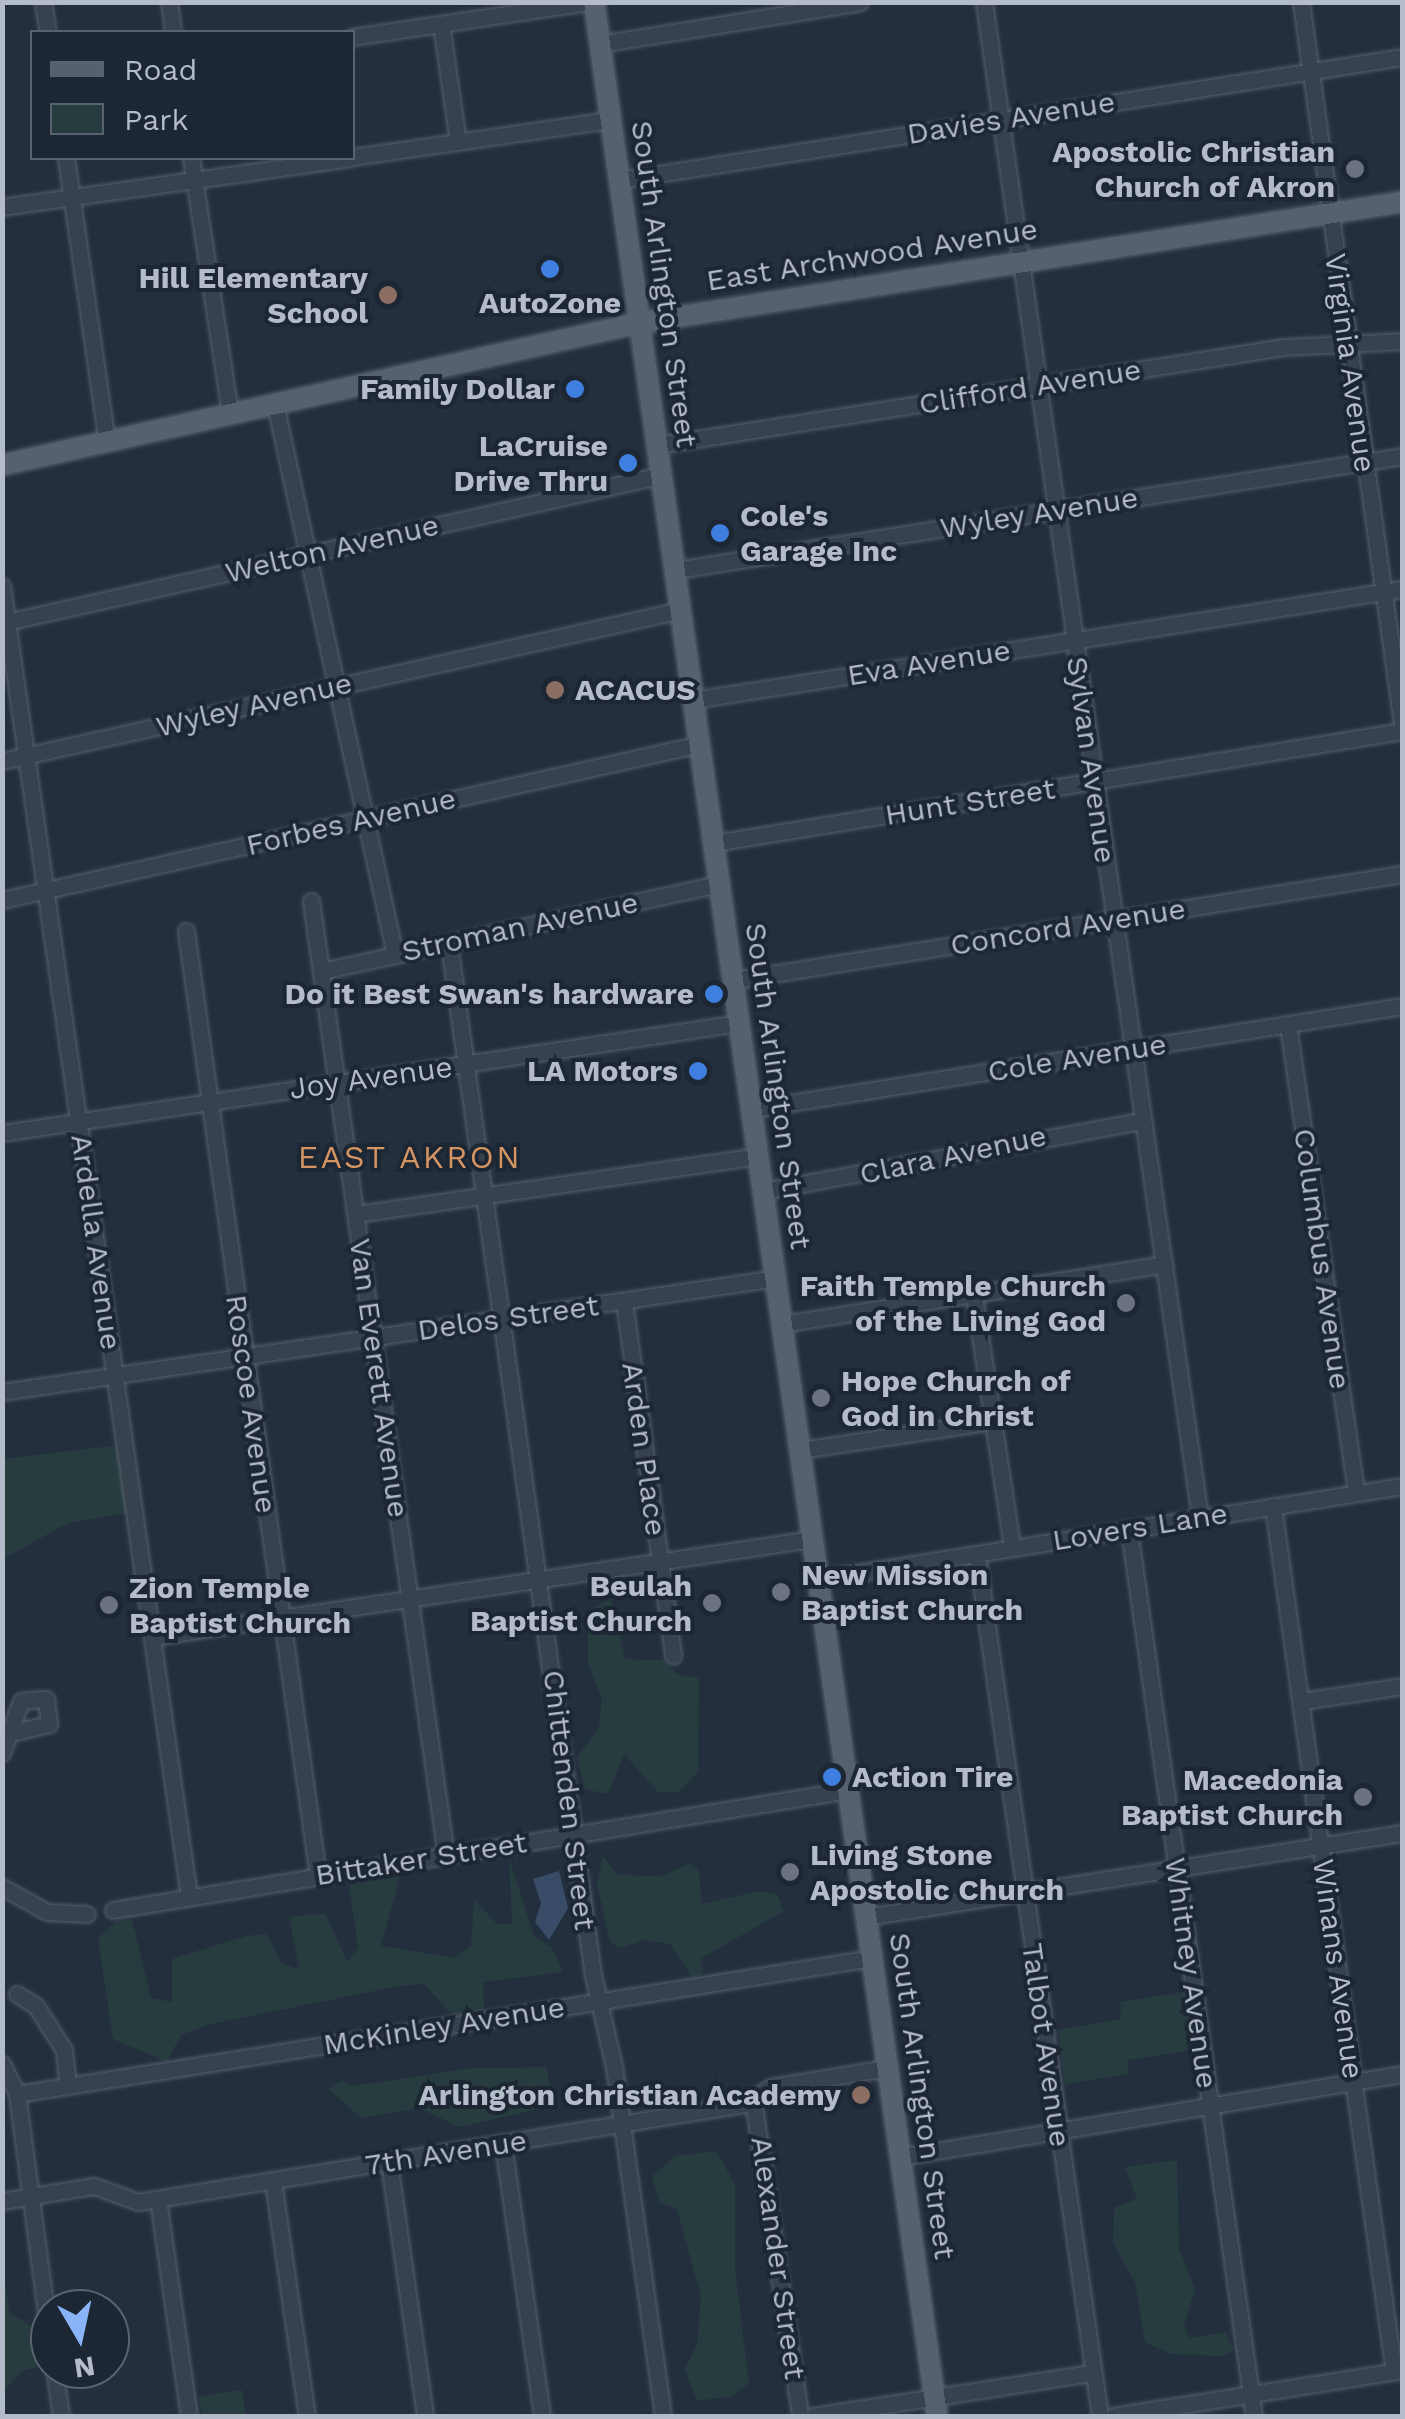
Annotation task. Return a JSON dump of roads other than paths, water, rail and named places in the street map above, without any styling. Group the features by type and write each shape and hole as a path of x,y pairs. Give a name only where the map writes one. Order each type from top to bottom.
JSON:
{"main road":[{"name":"South Arlington Street","path":"592,2 936,2407"},
{"name":"East Archwood Avenue","path":"2,465 639,322 1402,202"}],"street":[{"path":"44,2 48,30"},
{"path":"169,2 174,30"},
{"path":"355,37 592,2"},
{"path":"600,44 860,2"},
{"name":"Sylvan Avenue","path":"984,2 1200,1518"},
{"name":"Virginia Avenue","path":"1301,2 1402,723"},
{"path":"441,24 458,142"},
{"name":"Davies Avenue","path":"620,180 1402,58"},
{"path":"355,156 610,120"},
{"path":"66,160 107,441"},
{"path":"192,160 230,414"},
{"path":"2,208 331,160"},
{"name":"Clifford Avenue","path":"658,444 1347,341 1402,341"},
{"path":"275,404 395,955"},
{"name":"Wyley Avenue","path":"676,570 1402,456"},
{"name":"Welton Avenue","path":"5,623 662,476"},
{"name":"Ardella Avenue","path":"2,586 189,1897"},
{"name":"Eva Avenue","path":"693,700 1402,589"},
{"name":"Wyley Avenue","path":"2,762 681,610"},
{"name":"Hunt Street","path":"714,843 1402,731"},
{"name":"Forbes Avenue","path":"2,900 700,744"},
{"name":"Concord Avenue","path":"734,980 1402,874"},
{"name":"Stroman Avenue","path":"322,970 719,884"},
{"name":"Van Everett Avenue","path":"311,901 446,1855"},
{"name":"Roscoe Avenue","path":"186,931 318,1876"},
{"name":"Chittenden Street","path":"449,944 596,2000 621,2124 663,2416"},
{"name":"Cole Avenue","path":"752,1109 1402,1006"},
{"name":"Joy Avenue","path":"2,1133 739,1024"},
{"name":"Columbus Avenue","path":"1288,1025 1356,1494"},
{"name":"Clara Avenue","path":"764,1192 1142,1120"},
{"path":"356,1214 758,1156"},
{"path":"782,1324 1164,1264"},
{"name":"Delos Street","path":"2,1392 776,1278"},
{"path":"974,1294 1012,1547"},
{"name":"Arden Place","path":"624,1301 673,1656"},
{"path":"801,1450 992,1421"},
{"name":"Lovers Lane","path":"819,1578 1402,1486"},
{"name":"Winans Avenue","path":"1273,1506 1398,2371"},
{"name":"Whitney Avenue","path":"1129,1529 1254,2416"},
{"path":"152,1637 812,1539"},
{"name":"Talbot Avenue","path":"977,1555 1100,2416"},
{"path":"1302,1702 1402,1686"},
{"path":"2,1753 14,1732"},
{"name":"Bittaker Street","path":"113,1910 848,1790"},
{"path":"866,1918 1402,1833"},
{"path":"2,1887 47,1912 87,1914"},
{"name":"McKinley Avenue","path":"17,2094 872,1958"},
{"path":"17,1994 36,2006 64,2050 68,2086"},
{"path":"2,2064 17,2094 42,2289"},
{"name":"7th Avenue","path":"2,2200 94,2186 132,2202 158,2199 621,2124 753,2100 771,2087 887,2068"},
{"path":"900,2158 1402,2074"},
{"name":"Alexander Street","path":"753,2100 800,2416"},
{"path":"503,2144 542,2416"},
{"path":"389,2162 425,2416"},
{"path":"273,2181 307,2416"},
{"path":"158,2199 189,2416"},
{"path":"1113,2416 1398,2371"},
{"path":"814,2416 936,2407 1092,2373"},
{"path":"57,2389 60,2416"}],"water":[{"path":"559,1871 568,1908 549,1940 535,1922 541,1903 533,1879"}],"place":[{"name":"Apostolic Christian Church of Akron","path":"1355,169"},
{"name":"AutoZone","path":"550,269"},
{"name":"Hill Elementary School","path":"388,295"},
{"name":"Family Dollar","path":"575,389"},
{"name":"LaCruise Drive Thru","path":"628,463"},
{"name":"Cole's Garage Inc","path":"720,533"},
{"name":"ACACUS","path":"555,690"},
{"name":"Do it Best Swan's hardware","path":"714,994"},
{"name":"LA Motors","path":"698,1071"},
{"name":"Faith Temple Church of the Living God","path":"1126,1303"},
{"name":"Hope Church of God in Christ","path":"821,1398"},
{"name":"New Mission Baptist Church","path":"781,1592"},
{"name":"Beulah Baptist Church","path":"712,1603"},
{"name":"Zion Temple Baptist Church","path":"109,1605"},
{"name":"Action Tire","path":"832,1777"},
{"name":"Macedonia Baptist Church","path":"1363,1797"},
{"name":"Living Stone Apostolic Church","path":"790,1872"},
{"name":"Arlington Christian Academy","path":"861,2095"}],"district":[{"name":"EAST AKRON","path":"410,1157"}]}
